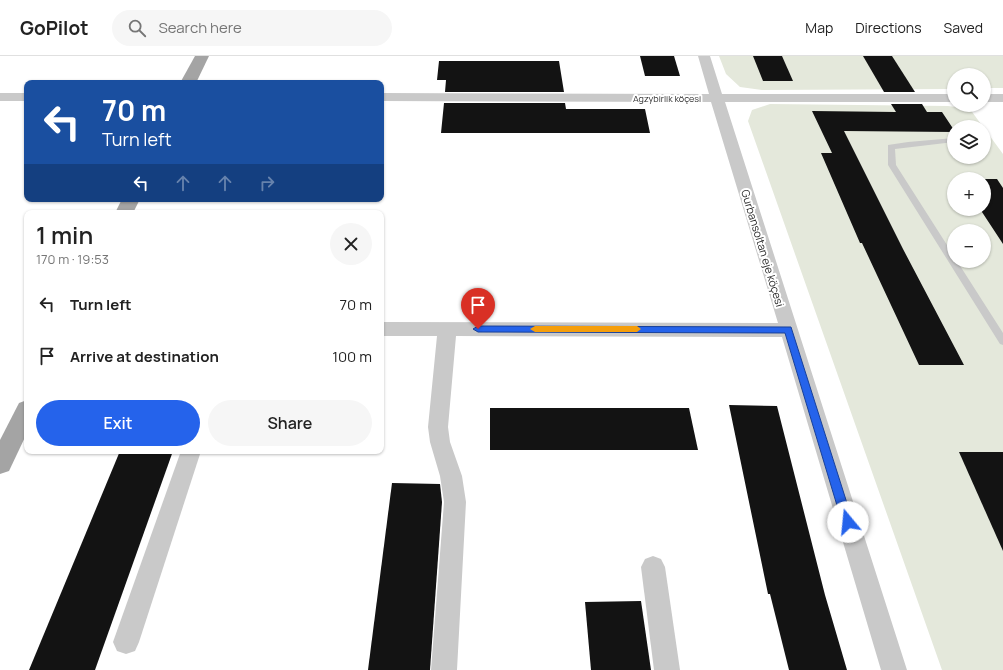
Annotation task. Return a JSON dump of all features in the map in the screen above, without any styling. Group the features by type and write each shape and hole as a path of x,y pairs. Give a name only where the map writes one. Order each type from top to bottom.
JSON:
{"main road":[{"path":"190,80 202,56"},
{"path":"0,464 24,415"}],"street":[{"name":"Gurbansoltan eje köçesi","path":"704,56 894,670"},
{"path":"0,97 24,97"},
{"name":"Agzybirlik köçesi","path":"384,97 947,98"},
{"path":"991,98 1003,98"},
{"path":"384,329 788,330"},
{"path":"444,670 455,502 451,476 440,442 438,426 447,329"},
{"path":"126,642 190,454"},
{"path":"653,567 667,670"}],"lane":[{"path":"947,141 891,147 892,165 1003,341"}],"shaded area":[{"path":"719,56 1003,56 1003,88 991,88 991,68 947,68 947,89 762,90 740,87 726,74"},
{"path":"770,104 947,106 947,112 972,112 978,120 947,120 947,164 991,164 991,138 1003,154 1003,670 942,670 748,121 752,110"}],"building":[{"path":"640,56 674,56 680,76 645,76"},
{"path":"753,56 782,56 793,81 763,81"},
{"path":"863,56 892,56 915,92 884,92"},
{"path":"439,61 559,61 564,92 445,92 446,80 437,80"},
{"path":"444,103 565,103 566,109 645,109 650,133 441,133"},
{"path":"891,104 922,104 927,112 942,112 947,120 947,132 844,131 903,249 964,365 919,365 862,243 860,243 821,153 832,153 812,111 896,112"},
{"path":"991,179 997,179 1003,188 1003,244 985,216 991,216"},
{"path":"729,405 777,406 825,595 847,670 789,670 770,594 768,594"},
{"path":"490,408 689,408 698,450 490,450"},
{"path":"959,452 1003,452 1003,551"},
{"path":"119,454 172,454 95,670 29,670"},
{"path":"392,483 440,484 442,502 430,670 368,670"},
{"path":"641,601 651,670 591,670 585,602"}],"slow traffic":[{"path":"535,329 637,329"}],"route":[{"path":"478,329 788,330 848,522"}]}
